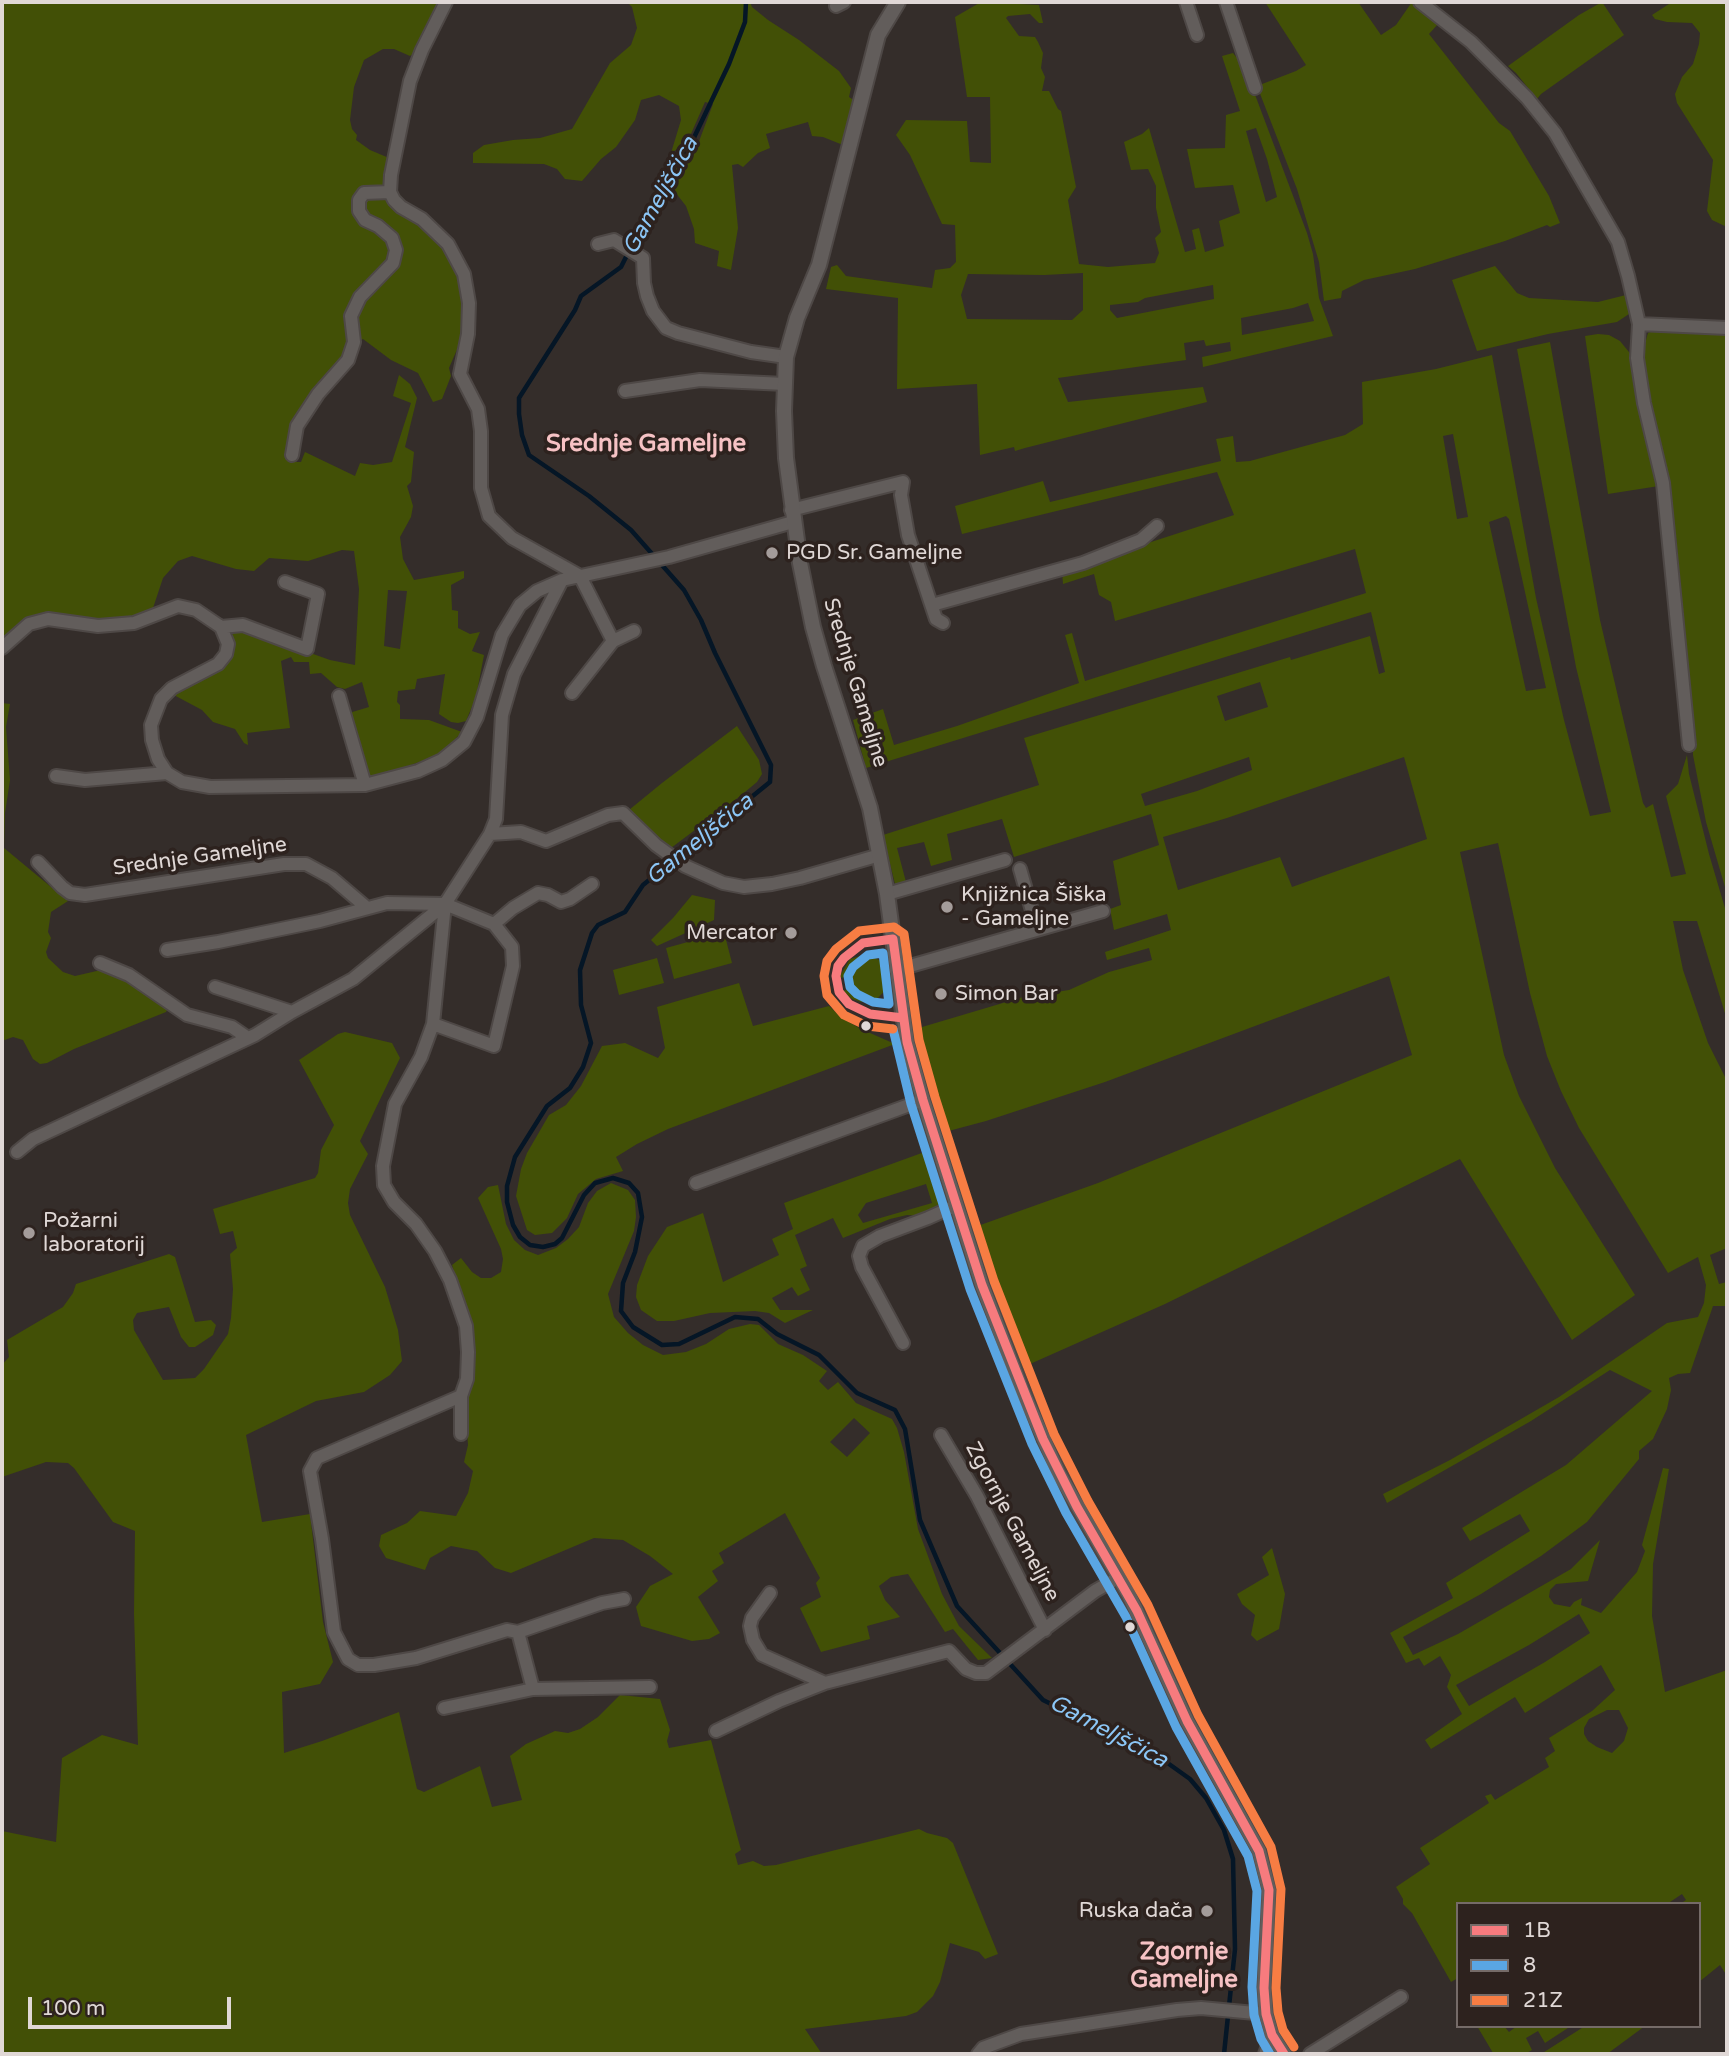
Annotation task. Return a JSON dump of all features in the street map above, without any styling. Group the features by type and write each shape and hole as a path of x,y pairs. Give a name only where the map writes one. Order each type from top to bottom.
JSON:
{"street":[{"path":"446,2 410,81 390,192 401,207 422,219 448,243 464,274 469,303 468,334 460,374 478,409 481,431 481,488 489,516 512,538 580,576 612,641"},
{"name":"Srednje Gameljne","path":"898,2 878,35 819,265 797,318 786,357 786,458 792,516 813,627 864,785 880,855 907,1042 957,1205"},
{"path":"1186,2 1197,35"},
{"path":"1226,2 1255,88"},
{"path":"1420,2 1501,70 1527,98 1555,133 1618,242 1629,276 1639,324 1637,358 1644,403 1663,483 1689,745"},
{"path":"292,454 298,426 318,394 348,360 354,342 351,316 360,297 393,263 396,250 392,238 378,226 365,220 359,211 359,200 364,192 390,192"},
{"path":"598,244 614,240 643,258 644,283 650,304 666,328 751,352 786,357"},
{"path":"1639,324 1727,328"},
{"path":"625,391 700,380 785,384"},
{"path":"2,648 29,624 48,619 98,626 134,623 178,607 196,610 220,627 228,644 226,653 218,664 172,688 161,699 151,725 152,740 158,760 167,773 182,782 210,787 365,785 418,771 442,760 464,742 477,717 502,635 520,605 537,591 562,580 669,557 903,482 901,495 908,535 936,619 943,624"},
{"path":"932,605 1083,564 1141,540 1157,526"},
{"path":"17,1152 33,1139 212,1057 353,979 445,904 490,834 496,819 502,715 514,674 562,580"},
{"path":"220,627 243,625 306,649 318,594 285,582"},
{"path":"572,693 612,641 634,631"},
{"path":"339,696 365,785"},
{"path":"56,776 85,780 167,773"},
{"path":"490,834 521,832 546,841 608,815 623,813 656,845 685,866 723,883 744,887 800,878 880,855"},
{"path":"887,894 1005,860"},
{"name":"Srednje Gameljne","path":"38,862 62,887 85,895 290,864 306,864 332,878 366,907"},
{"path":"1020,869 1037,928"},
{"path":"494,924 513,908 538,893 561,902 592,884"},
{"path":"167,950 320,921 387,903 445,904 494,924 512,947 513,966 494,1046 433,1024"},
{"path":"445,904 433,1024 421,1057 395,1104 383,1166 384,1185 394,1202 416,1224 435,1251 450,1280 466,1326 467,1379 461,1396 461,1434"},
{"path":"896,970 1103,911"},
{"path":"100,963 129,975 187,1015 232,1027 248,1038"},
{"path":"215,987 292,1012"},
{"path":"696,1183 923,1100"},
{"path":"903,1343 862,1267 859,1256 863,1247 880,1236 957,1205 987,1296 1043,1439 1077,1507 1137,1611 1181,1709 1250,1833 1265,1866 1269,1890 1264,1988 1266,2014 1272,2035 1284,2054"},
{"path":"461,1396 317,1458 310,1471 334,1632 348,1659 358,1665 374,1665 416,1658 507,1630 518,1632 602,1603 624,1599"},
{"name":"Zgornje Gameljne","path":"941,1435 977,1496 1045,1630"},
{"name":"Zgornje Gameljne","path":"716,1731 779,1700 825,1683 949,1651 966,1669 986,1673 1095,1591 1118,1578"},
{"path":"771,1593 752,1618 750,1626 753,1640 762,1656 825,1683"},
{"path":"518,1632 533,1689"},
{"path":"443,1708 533,1689 650,1686"},
{"path":"1310,2054 1401,1997"},
{"path":"978,2054 983,2048 999,2040 1021,2034 1109,2020 1201,2008 1266,2014"},
{"path":"1265,2054 1272,2035"}],"green space":[{"path":"2,2 442,2 418,50 410,56 394,49 383,49 364,60 354,87 350,120 357,135 356,140 389,158 383,180 390,203 396,212 428,231 447,249 456,264 464,315 459,345 449,368 451,376 442,399 433,402 418,373 391,360 363,339 352,346 314,397 297,440 295,462 301,462 305,452 355,476 360,463 373,465 392,462 411,403 393,396 399,375 410,384 417,398 405,447 414,452 411,482 407,486 413,506 411,517 400,537 403,559 414,580 464,571 464,578 451,585 452,610 458,611 458,628 470,634 480,632 472,651 484,655 476,697 466,721 451,722 439,714 445,674 417,679 415,689 398,691 397,702 400,705 400,719 429,720 462,732 441,754 370,780 349,713 369,707 362,682 345,689 337,687 321,673 310,674 309,662 294,662 291,657 281,661 290,728 247,733 248,745 235,729 213,722 202,710 172,694 207,678 225,665 234,650 234,628 330,660 355,665 359,589 354,551 342,550 308,561 269,558 254,571 236,569 192,556 178,561 163,578 153,608 134,616 98,620 49,613 29,619 2,638","holes":["388,590 407,591 400,649 384,646"]},
{"path":"627,2 750,2 752,7 768,20 839,71 851,88 849,97 855,101 843,145 823,137 812,136 808,122 766,134 770,148 758,153 743,167 732,165 738,228 731,270 717,266 719,251 695,243 694,229 686,206 668,183 677,167 698,144 713,104 705,102 687,143 671,153 681,120 679,106 659,95 641,100 635,120 616,147 601,159 582,181 565,179 557,169 544,164 473,163 473,153 484,145 540,138 572,129 610,63 631,45 637,28 632,7"},
{"path":"981,2 1039,5 1043,23 1039,23 1030,14 1006,18 1019,36 1035,37 1038,42 1043,53 1041,68 1045,77 1042,91 1049,91 1061,111 1076,187 1068,200 1079,264 1108,267 1155,263 1159,253 1155,238 1161,232 1156,208 1156,186 1148,169 1131,170 1124,142 1149,128 1185,252 1196,249 1192,230 1199,228 1205,252 1224,246 1219,221 1240,213 1233,185 1195,188 1187,149 1225,148 1226,115 1240,111 1222,56 1233,53 1245,68 1307,233 1319,298 1333,336 1203,367 1202,357 1231,351 1230,342 1206,346 1204,340 1184,343 1186,360 1058,378 1068,402 1203,387 1207,402 1015,451 1014,447 980,455 977,384 897,389 898,298 826,289 831,267 837,265 846,276 932,288 935,270 950,268 956,262 955,225 942,224 910,155 896,135 906,120 967,121 970,162 991,163 990,97 967,97 955,17","holes":["1256,128 1267,159 1277,197 1266,202 1246,131","1083,273 1083,310 1072,320 967,319 961,295 968,274","1213,285 1214,299 1117,318 1110,310 1110,305 1138,302 1145,298","1308,303 1314,321 1242,335 1241,318"]},
{"path":"1265,2 1358,2 1381,35 1396,25 1412,2 1427,12 1438,24 1429,34 1499,123 1510,131 1549,196 1560,223 1415,269 1364,280 1342,291 1341,298 1324,301 1319,262 1297,189 1257,86 1306,65"},
{"path":"1602,2 1624,35 1537,99 1508,66 1579,15"},
{"path":"1672,2 1727,2 1727,227 1712,220 1707,211 1713,160 1677,103 1675,94 1682,77 1693,64 1700,33 1692,23 1667,22 1655,19 1652,15"},
{"path":"1495,266 1517,293 1529,298 1598,302 1630,294 1629,314 1617,322 1548,334 1477,351 1452,280"},
{"path":"1727,332 1727,894 1706,822 1693,755 1692,706 1676,537 1642,354 1648,333"},
{"path":"1609,335 1620,341 1633,357 1659,486 1608,494 1585,336"},
{"path":"1550,342 1600,620 1643,803 1646,808 1653,804 1671,877 1686,874 1666,796 1678,784 1687,755 1689,774 1709,854 1727,915 1727,1020 1697,921 1673,921 1683,970 1708,1043 1727,1081 1727,1248 1710,1255 1719,1284 1727,1282 1727,1306 1713,1306 1690,1373 1669,1378 1671,1390 1667,1409 1653,1439 1639,1451 1639,1459 1587,1522 1541,1556 1481,1594 1403,1637 1413,1655 1458,1634 1571,1569 1600,1540 1588,1581 1556,1584 1550,1590 1549,1597 1554,1604 1570,1607 1582,1598 1581,1605 1601,1613 1637,1572 1645,1551 1642,1545 1663,1468 1669,1469 1653,1564 1652,1616 1665,1692 1727,1670 1727,1976 1720,1965 1701,1980 1701,1902 1683,1902 1686,1900 1682,1894 1670,1902 1456,1902 1456,1979 1451,1982 1412,1913 1403,1904 1396,1887 1430,1864 1420,1848 1489,1803 1485,1796 1491,1794 1495,1800 1549,1767 1545,1758 1555,1751 1549,1738 1592,1711 1615,1690 1601,1665 1525,1713 1515,1697 1431,1749 1425,1740 1462,1714 1447,1687 1451,1675 1440,1656 1424,1666 1419,1658 1406,1663 1390,1633 1453,1598 1446,1583 1530,1531 1520,1514 1470,1541 1462,1528 1566,1465 1652,1391 1610,1370 1531,1421 1387,1503 1383,1494 1450,1460 1559,1397 1667,1323 1698,1317 1704,1303 1706,1285 1698,1257 1668,1273 1579,1128 1561,1091 1547,1056 1530,993 1498,843 1460,852 1504,1055 1519,1096 1555,1168 1635,1295 1572,1340 1460,1159 1165,1304 1021,1368 994,1298 972,1228 1098,1183 1412,1055 1389,976 1105,1082 941,1133 912,1030 1023,997 1069,990 1109,972 1152,960 1149,948 1107,960 1105,952 1171,930 1167,914 1114,930 1110,909 1121,905 1113,861 1159,845 1151,814 1014,857 1002,819 947,834 952,860 931,866 924,842 897,848 906,882 901,885 895,884 883,835 1039,785 1024,738 1290,657 1291,660 1370,636 1379,674 1385,672 1371,612 866,768 853,720 883,709 894,745 1079,683 1065,635 1072,633 1085,681 1366,593 1355,549 1115,621 1111,602 1099,595 1094,574 1063,584 1062,571 1234,515 1217,472 962,534 955,506 1043,481 1050,502 1221,461 1216,439 1233,436 1236,462 1250,461 1345,435 1363,424 1362,382 1436,369 1492,355 1536,598 1564,720 1590,816 1611,812 1576,667 1517,349","holes":["1453,434 1468,517 1457,519 1443,436","1506,516 1509,519 1546,688 1526,691 1489,522","1260,682 1268,707 1225,721 1217,696","1249,757 1252,770 1197,791 1145,806 1141,794","1404,757 1427,839 1292,887 1280,857 1178,890 1163,837 1227,818","1579,1614 1590,1633 1469,1706 1456,1685","1607,1710 1619,1710 1628,1728 1624,1741 1612,1753 1597,1747 1588,1741 1584,1734 1589,1719"]},
{"path":"2,703 10,704 6,727 10,780 4,848 68,901 51,912 48,932 51,938 46,952 48,958 63,972 75,976 101,970 143,989 168,1008 166,1012 40,1064 33,1059 23,1040 13,1037 2,1041"},
{"path":"737,726 759,760 762,774 757,782 739,797 671,848 629,813 629,810"},
{"path":"692,895 715,900 714,920 657,946 651,940"},
{"path":"724,932 732,963 674,979 666,948"},
{"path":"867,954 883,962 889,979 887,988 878,998 861,1002 852,999 843,991 853,988 850,976 840,978 850,959"},
{"path":"657,958 664,983 619,995 613,970"},
{"path":"739,983 753,1026 829,1006 842,1018 861,1029 895,1044 668,1129 637,1144 616,1157 623,1171 596,1179 578,1194 567,1218 552,1233 535,1235 527,1230 516,1196 527,1153 549,1115 566,1105 581,1086 602,1046 625,1043 658,1058 665,1048 657,1007"},
{"path":"345,1032 392,1043 400,1058 360,1141 368,1154 350,1189 348,1203 350,1215 385,1287 398,1330 402,1361 390,1375 364,1392 316,1401 246,1435 262,1522 310,1514 323,1622 333,1662 320,1684 282,1692 284,1753 399,1712 417,1789 424,1792 480,1766 492,1807 522,1800 510,1756 526,1744 555,1731 568,1733 580,1729 598,1717 620,1695 660,1699 670,1730 667,1741 669,1748 711,1740 741,1850 735,1854 738,1865 753,1861 764,1866 776,1865 919,1829 947,1838 953,1843 998,1954 985,1959 979,1952 950,1943 940,1982 933,1996 917,2012 906,2016 805,2029 822,2054 2,2054 2,1831 56,1842 62,1758 102,1735 138,1745 134,1613 135,1531 113,1522 68,1463 46,1462 2,1477 2,1365 9,1357 7,1340 63,1307 76,1284 169,1254 175,1257 195,1322 211,1320 216,1325 213,1335 195,1347 189,1347 181,1337 169,1307 137,1313 133,1320 134,1330 163,1380 195,1378 228,1334 231,1318 233,1289 230,1254 237,1248 233,1231 220,1234 213,1209 315,1178 321,1150 334,1125 299,1060"},
{"path":"930,1150 946,1198 945,1204 921,1216 907,1215 890,1219 843,1238 833,1218 795,1235 807,1266 800,1269 810,1290 798,1296 792,1287 772,1298 780,1310 813,1310 785,1323 769,1313 755,1311 710,1313 674,1321 657,1321 641,1310 636,1297 637,1285 648,1256 667,1227 703,1213 723,1282 779,1255 772,1239 793,1229 784,1203","holes":["926,1184 932,1203 863,1223 858,1215 866,1203"]},
{"path":"611,1183 628,1190 635,1200 634,1231 608,1294 614,1317 643,1345 663,1355 686,1352 706,1344 729,1329 750,1324 759,1325 778,1344 803,1355 827,1371 819,1381 828,1390 838,1382 856,1403 892,1419 904,1452 918,1529 942,1594 959,1626 992,1658 978,1660 953,1629 945,1632 908,1574 891,1577 879,1586 885,1600 900,1617 867,1626 870,1639 821,1652 800,1608 821,1597 816,1583 820,1578 785,1513 719,1553 724,1563 712,1571 718,1581 698,1597 720,1633 709,1639 692,1641 641,1626 636,1607 650,1586 673,1574 623,1540 594,1538 511,1573 495,1568 477,1551 451,1546 430,1558 425,1570 386,1558 379,1546 381,1535 407,1523 420,1511 456,1516 468,1493 473,1471 464,1462 468,1445 465,1401 468,1319 452,1265 461,1258 472,1272 481,1278 491,1278 501,1272 503,1259 478,1198 488,1187 498,1185 506,1224 514,1240 525,1250 538,1255 556,1248 568,1239 579,1227 588,1203 597,1191","holes":["854,1418 870,1433 847,1457 830,1442"]},
{"path":"1272,1548 1285,1594 1279,1629 1257,1641 1251,1635 1255,1615 1242,1604 1237,1594 1269,1575 1262,1557"},
{"path":"1478,2028 1506,2028 1509,2032 1514,2028 1568,2028 1545,2043 1538,2031 1526,2038 1532,2050 1525,2054 1493,2053"},
{"path":"1582,2028 1642,2028 1607,2054 1541,2054"}],"waterway":[{"name":"Gameljščica","path":"746,2 745,22 729,64 689,148 667,175 621,267 581,296 575,310 519,398 519,414 529,455 589,496 631,530 684,590 771,765 770,782 643,885 625,912 598,925 592,933 580,970 581,1005 591,1043 583,1067 570,1088 547,1106 515,1157 507,1186 507,1202 513,1225 520,1237 530,1245 543,1247 555,1244 562,1238 584,1195 595,1183 613,1178 629,1183 638,1193 642,1217 635,1252 623,1283 621,1311 633,1327 662,1345 679,1344 735,1317 758,1319 777,1334 819,1355 857,1393 895,1410 905,1429 920,1520 957,1606 1043,1700 1162,1759 1190,1779 1206,1798 1224,1830 1233,1859 1235,1949 1224,2054"}],"transit line":[{"name":"21Z","path":"893,1029 867,1026 844,1015 827,995 824,976 827,961 836,949 859,931 894,927 904,934 919,1040 935,1097 994,1281 1054,1434 1088,1501 1148,1605 1198,1715 1271,1847 1281,1889 1276,1988 1278,2012 1283,2030 1294,2047"},
{"name":"1B","path":"903,1018 870,1014 849,1004 839,992 836,976 838,966 863,943 893,939 907,1042 923,1100 982,1285 1043,1439 1077,1507 1137,1611 1187,1721 1259,1851 1269,1890 1264,1988 1266,2014 1272,2035 1284,2054"},
{"name":"8","path":"883,953 889,1004 873,1002 857,994 850,987 848,976 853,967 868,955 883,953"},
{"name":"8","path":"893,1029 911,1104 970,1289 1032,1444 1066,1513 1126,1617 1176,1727 1248,1856 1257,1891 1252,1987 1254,2015 1261,2039 1270,2054"}],"place":[{"name":"PGD Sr. Gameljne","path":"772,553"},
{"name":"Knjižnica Šiška - Gameljne","path":"947,907"},
{"name":"Mercator","path":"791,933"},
{"name":"Simon Bar","path":"941,994"},
{"name":"Požarni laboratorij","path":"29,1233"},
{"name":"Ruska dača","path":"1207,1911"}],"district":[{"name":"Srednje Gameljne","path":"646,445"},
{"name":"Zgornje Gameljne","path":"1184,1967"}]}
